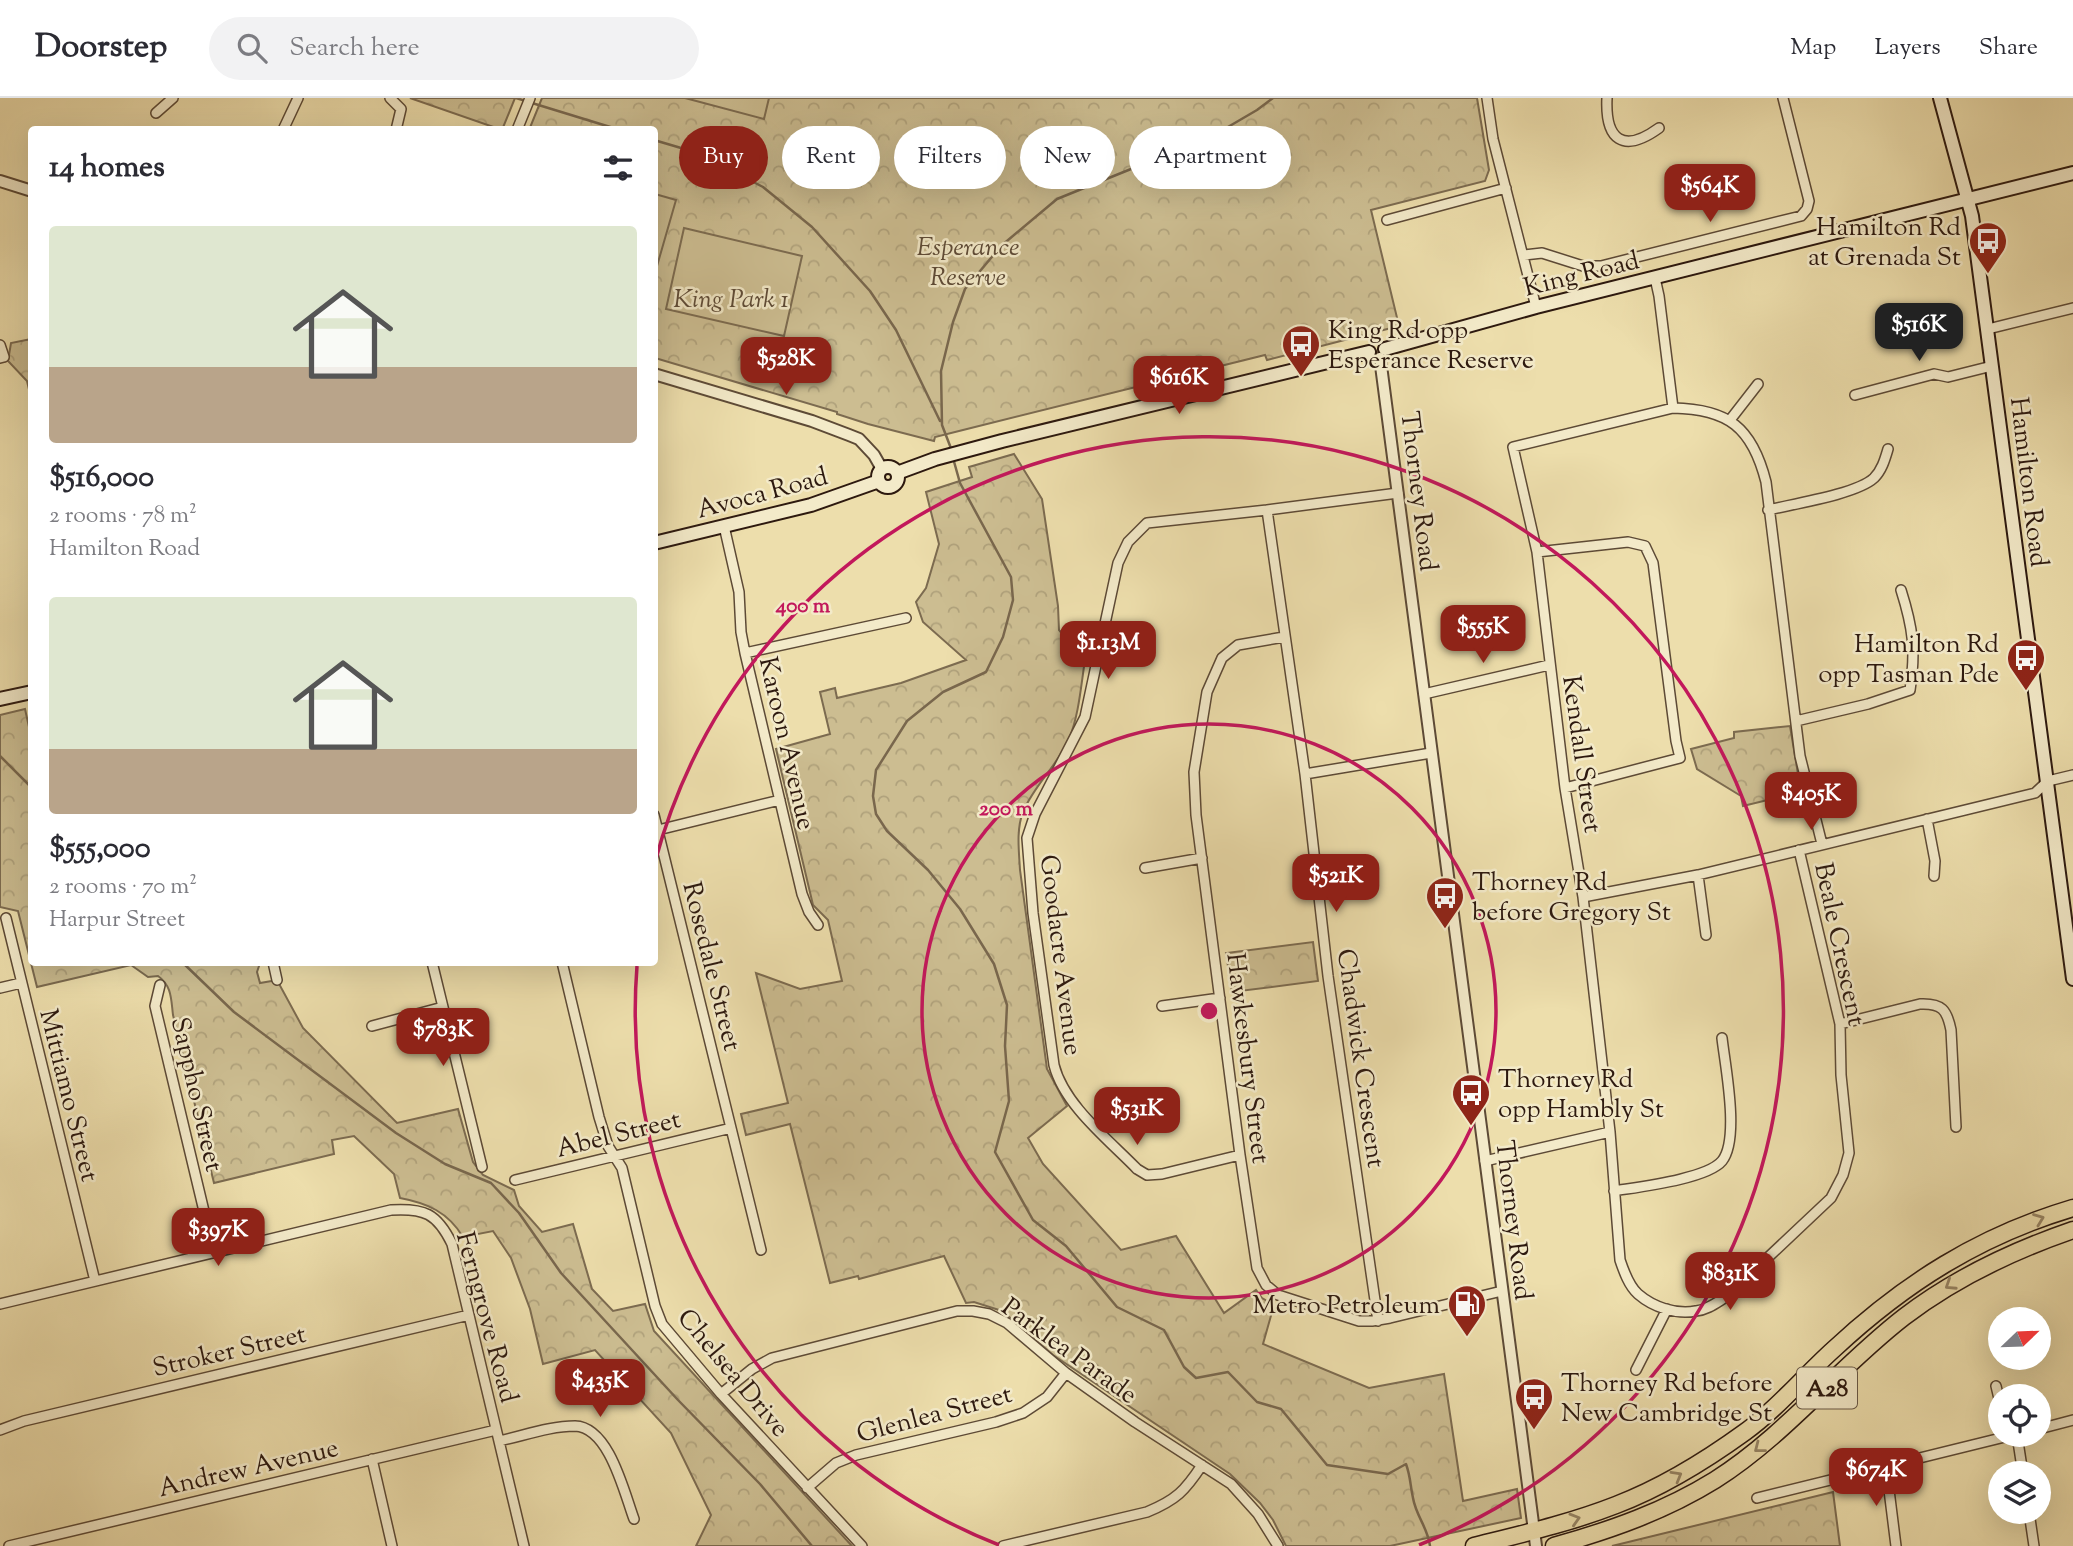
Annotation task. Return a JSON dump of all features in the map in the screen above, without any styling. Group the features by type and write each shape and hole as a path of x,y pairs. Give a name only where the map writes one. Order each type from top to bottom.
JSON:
{"highway":[{"name":"A28","path":"1474,1546 1535,1539 1616,1506 1674,1478 1748,1430 1859,1327 1905,1289 1980,1244 2073,1208"},
{"name":"A28","path":"1554,1546 1654,1513 1716,1479 1787,1425 1893,1327 1931,1298 1991,1263 2073,1230"}],"main road":[{"name":"Hamilton Road","path":"1940,98 1972,216 2073,979"},
{"name":"King Road","path":"964,451 1378,353 1536,307 2073,173"},
{"name":"Avoca Road","path":"658,542 811,505 880,475 884,486 894,485 898,480 897,473 964,451"},
{"path":"0,699 28,693"}],"street":[{"path":"156,113 173,98"},
{"path":"285,126 298,98"},
{"path":"390,98 401,109 397,126"},
{"path":"518,126 530,98"},
{"path":"1487,98 1493,139 1536,307"},
{"path":"1607,98 1612,132 1618,139 1627,142 1639,140 1659,128"},
{"path":"1524,255 1542,253 1583,266 1601,266 1801,216 1809,201 1783,98"},
{"path":"0,181 28,190"},
{"path":"1387,219 1506,188"},
{"path":"1655,278 1673,408 1695,408 1730,420 1749,439 1760,460 1766,482 1800,756 1822,844"},
{"path":"1988,329 2073,308"},
{"path":"0,345 4,357 0,358"},
{"name":"Thorney Road","path":"1378,353 1535,1539"},
{"name":"Hamilton Road","path":"1854,395 1934,374 1948,377 1992,366"},
{"path":"658,375 812,421 859,439 874,455 880,475"},
{"path":"1730,420 1758,384"},
{"name":"Kendall Street","path":"1583,898 1565,788 1537,552 1513,447 1673,408"},
{"path":"1768,510 1864,486 1878,474 1888,449"},
{"name":"Goodacre Avenue","path":"1240,1155 1147,1176 1070,1099 1055,1070 1033,913 1027,838 1035,814 1085,717 1118,563 1128,542 1147,523 1398,493"},
{"name":"Chadwick Crescent","path":"1267,510 1305,774 1328,976 1378,1321"},
{"name":"Karoon Avenue","path":"724,526 739,592 740,626 745,653 802,894 818,925"},
{"path":"1537,552 1628,542 1645,546 1653,562 1680,758 1565,788"},
{"path":"1796,722 1910,690 1914,650 1909,616 1901,590"},
{"path":"745,653 906,618"},
{"name":"Hawkesbury Street","path":"1284,637 1238,645 1222,658 1208,692 1194,772 1196,815 1255,1261 1266,1285 1283,1298 1359,1321 1378,1321 1502,1291"},
{"path":"1424,694 1549,665"},
{"path":"1305,774 1431,753"},
{"path":"1583,898 1698,875 2035,793 2048,781 2073,775"},
{"path":"658,830 780,800"},
{"path":"1927,819 1935,861 1934,876"},
{"name":"Rosedale Street","path":"658,839 761,1251"},
{"name":"Beale Crescent","path":"1583,898 1610,1132 1620,1260 1637,1293 1650,1302 1681,1312 1696,1311 1710,1307 1726,1297 1831,1198 1843,1175 1849,1153 1840,1024 1799,850"},
{"path":"1145,868 1202,858"},
{"path":"1698,875 1706,935"},
{"name":"Mittiamo Street","path":"6,918 95,1281"},
{"path":"274,966 277,979"},
{"path":"433,966 482,1167"},
{"name":"Chelsea Drive","path":"563,966 599,1118 608,1146 622,1168 655,1306 662,1324 721,1394 862,1546"},
{"path":"0,988 21,983"},
{"name":"Sappho Street","path":"160,985 155,1006 214,1253"},
{"path":"1162,1006 1220,998"},
{"path":"1840,1024 1920,1004 1933,1003 1942,1008 1948,1017 1951,1030 1956,1127"},
{"path":"372,1027 443,1007"},
{"path":"1614,1191 1679,1180 1709,1170 1723,1161 1731,1140 1730,1104 1721,1038"},
{"name":"Abel Street","path":"515,1180 731,1128"},
{"path":"1485,1161 1610,1132"},
{"name":"Ferngrove Road","path":"214,1253 391,1210 424,1212 439,1221 452,1244 524,1546"},
{"path":"0,1304 214,1253"},
{"path":"1636,1370 1667,1309"},
{"name":"Parklea Parade","path":"721,1394 752,1369 772,1358 957,1311 989,1314 1007,1323 1066,1373 1135,1422 1231,1484 1258,1514 1278,1546"},
{"name":"Stroker Street","path":"0,1430 37,1418 469,1315"},
{"name":"Glenlea Street","path":"807,1488 836,1463 856,1455 996,1422 1023,1413 1047,1397 1066,1373"},
{"path":"2051,1426 2073,1420"},
{"path":"499,1441 577,1426 591,1431 602,1441 611,1458 634,1519"},
{"name":"Andrew Avenue","path":"9,1546 496,1430"},
{"path":"1757,1498 1988,1441"},
{"path":"372,1459 392,1546"},
{"path":"1003,1546 1147,1512 1167,1504 1187,1488 1202,1465"},
{"path":"1886,1466 1896,1546"},
{"path":"2031,1524 2034,1546"}],"green space":[{"path":"410,98 515,98 504,126 490,126"},
{"path":"542,98 1477,98 1489,170 1485,181 1371,210 1399,326 1267,360 1265,355 935,437 934,441 868,424 837,412 658,359 658,126 531,126"},
{"path":"685,98 769,98 764,119"},
{"path":"658,195 676,200 658,263"},
{"name":"King Park 1","path":"684,228 802,256 784,336 666,309"},
{"path":"28,340 28,385 8,361 11,343"},
{"path":"1014,454 1042,499 1059,630 1085,660 1069,739 1028,802 1019,826 1020,870 1047,1069 1067,1106 1028,1138 1043,1164 1121,1250 1176,1236 1224,1313 1256,1290 1262,1298 1274,1305 1263,1344 1369,1388 1444,1374 1463,1501 1517,1489 1521,1518 1390,1546 1286,1546 1273,1520 1260,1503 1230,1474 1053,1355 1002,1311 974,1302 966,1303 944,1256 859,1279 858,1276 830,1283 790,1124 746,1135 741,1114 788,1103 756,973 800,989 842,981 828,920 813,905 776,749 830,734 820,692 835,688 837,698 901,683 966,660 923,622 916,602 926,588 939,544 926,492 972,477 969,467"},
{"path":"25,709 28,722 28,951 18,911 0,907 0,715"},
{"path":"1790,726 1801,792 1743,806 1741,796 1697,769 1691,749 1734,738 1734,732"},
{"path":"1313,942 1318,981 1232,992 1226,953"},
{"path":"32,966 127,966 37,987"},
{"path":"132,966 259,966 257,972 260,983 277,980 303,1028 397,1123 458,1109 473,1162 483,1175 514,1190 519,1206 542,1232 573,1224 592,1289 613,1311 645,1304 654,1331 852,1546 696,1546 711,1515 671,1433 595,1350 543,1364 530,1309 511,1258 493,1231 463,1237 451,1221 436,1210 400,1198 394,1174 354,1136 332,1140 334,1154 214,1183 170,993 158,976 148,977"},
{"path":"1833,1492 1840,1546 1612,1546"}],"waterway":[{"path":"516,98 526,101"},
{"path":"952,451 942,425 941,371 953,322 965,289 1001,246 1057,199 1192,148 1273,98"},
{"path":"532,103 607,126"},
{"path":"658,141 698,153 763,187 812,227 870,291 896,330 940,421"},
{"path":"953,458 960,483 1011,577 1013,600 1003,637 986,672 943,692 907,721 876,770 873,796 876,814 887,831 928,870 960,909 994,964 1007,1005 1005,1046 1009,1101 995,1152 1033,1220 1066,1246 1117,1307 1164,1330 1184,1367 1196,1378 1228,1372 1257,1402 1281,1409 1327,1465 1388,1474 1406,1464 1415,1504 1430,1546"},
{"path":"0,756 28,784"},
{"path":"186,966 234,1012 396,1133 445,1164 491,1183 519,1213 561,1273 760,1484 812,1546"}],"place":[{"name":"Hamilton Rd at Grenada St","path":"1988,275"},
{"name":"King Rd opp Esperance Reserve","path":"1301,378"},
{"name":"Hamilton Rd opp Tasman Pde","path":"2026,692"},
{"name":"Thorney Rd before Gregory St","path":"1445,930"},
{"name":"Thorney Rd opp Hambly St","path":"1471,1127"},
{"name":"Metro Petroleum","path":"1467,1338"},
{"name":"Thorney Rd before New Cambridge St","path":"1534,1431"}],"park label":[{"name":"Esperance Reserve","path":"968,261"}]}
